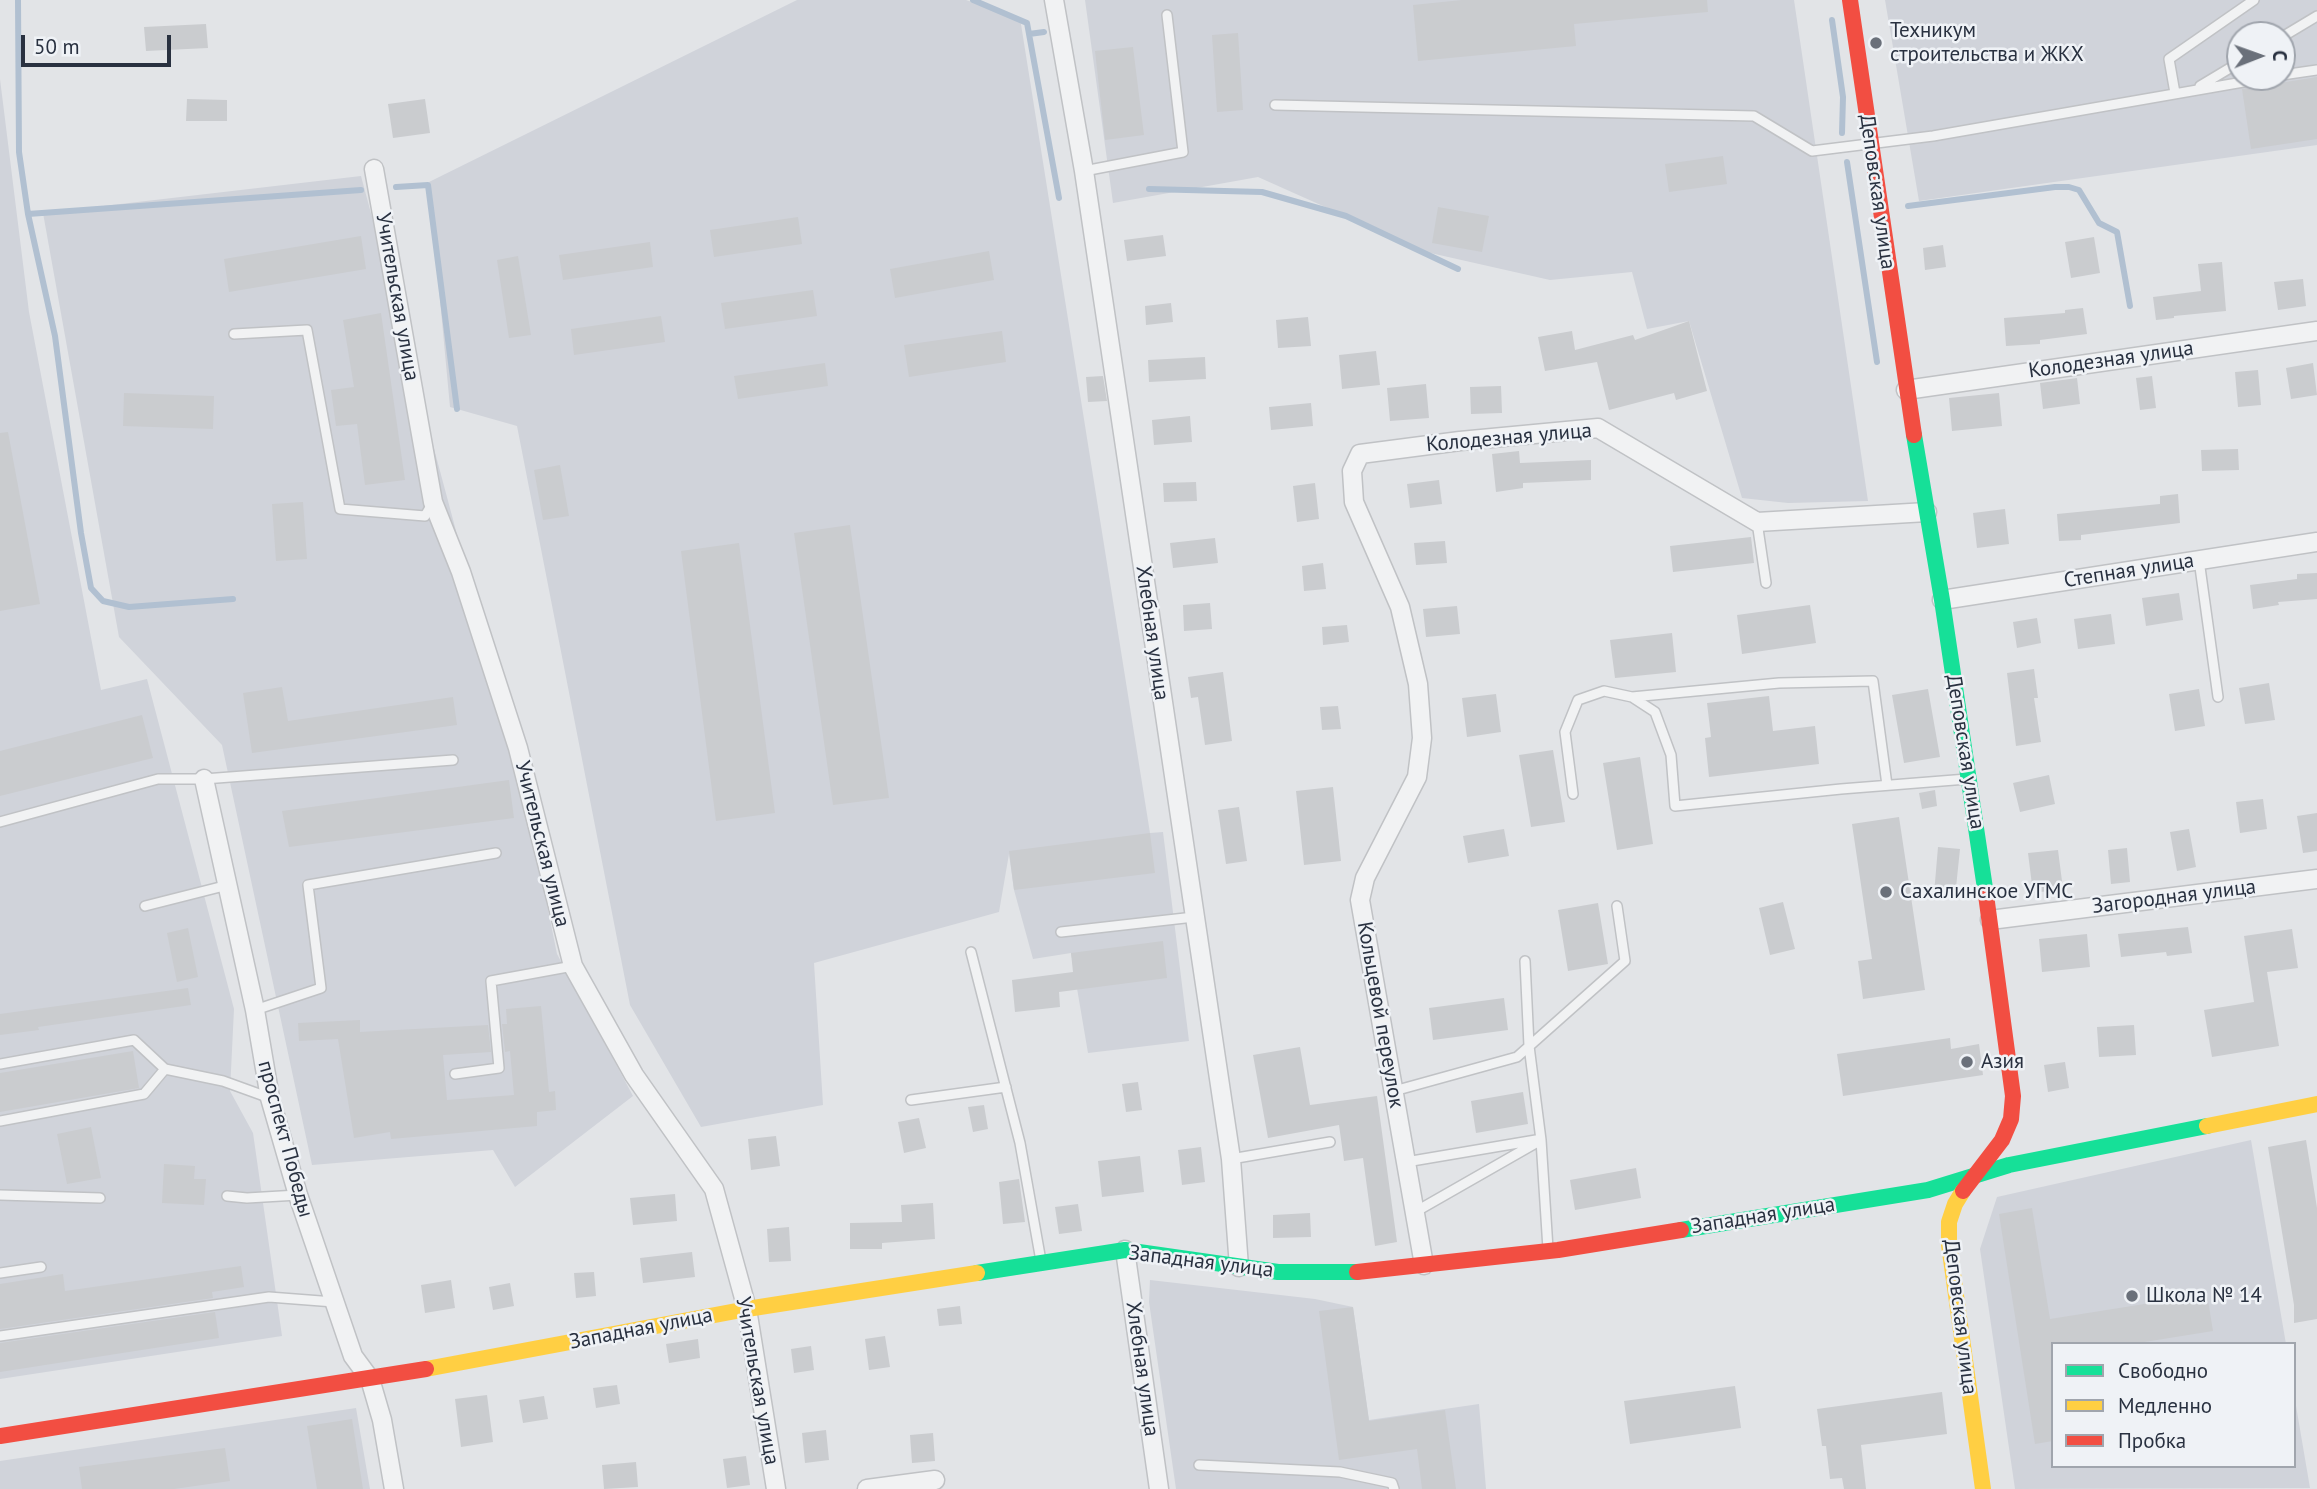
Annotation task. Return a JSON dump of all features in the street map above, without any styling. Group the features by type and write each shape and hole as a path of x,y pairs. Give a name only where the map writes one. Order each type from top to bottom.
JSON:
{"street":[{"name":"Хлебная улица","path":"1054,0 1084,170 1231,1159 1240,1267"},
{"name":"Деповская улица","path":"1850,0 1906,390 1942,600 1990,920 2013,1096 2011,1119 2002,1140 1970,1178 1955,1204 1949,1222 1949,1245 1983,1489"},
{"name":"Учительская улица","path":"374,169 433,502 461,572 518,748 573,966 634,1075 714,1189 747,1309 776,1489"},
{"name":"Колодезная улица","path":"1906,390 2317,331"},
{"name":"Колодезная улица","path":"1360,454 1598,428 1757,522"},
{"name":"Кольцевой переулок","path":"1360,454 1352,471 1354,502 1400,607 1418,684 1422,738 1417,777 1365,878 1360,900 1424,1265"},
{"path":"1757,522 1927,512"},
{"name":"Степная улица","path":"1942,600 2317,542"},
{"name":"проспект Победы","path":"204,779 255,1010 270,1098 298,1195 353,1356 370,1379 382,1420 394,1489"},
{"name":"Загородная улица","path":"1990,920 2317,879"},
{"name":"Западная улица","path":"0,1437 370,1379 747,1309 1125,1250 1278,1272 1340,1272 1548,1251 1928,1190 2009,1165 2317,1104"},
{"name":"Хлебная улица","path":"1125,1250 1159,1489"},
{"path":"867,1489 935,1480"}],"lane":[{"path":"2175,93 2169,59 2254,0"},
{"path":"1084,170 1183,152 1167,15"},
{"path":"2296,29 2317,16"},
{"path":"2193,90 2226,70"},
{"path":"2296,73 2317,70"},
{"path":"1275,106 1754,116 1812,151 1933,136 2226,85"},
{"path":"234,334 307,330 340,509 425,516 433,502"},
{"path":"1757,522 1766,583"},
{"path":"2199,560 2218,697"},
{"path":"1573,794 1565,732 1578,700 1604,691 1632,697 1779,683 1873,681 1887,785"},
{"path":"1632,697 1655,712 1671,755 1675,806 1969,779"},
{"path":"0,822 158,779 204,779 453,760"},
{"path":"255,1010 321,988 308,885 496,853"},
{"path":"145,906 228,885"},
{"path":"1394,1091 1517,1057 1625,961 1617,906"},
{"path":"1061,932 1194,917"},
{"path":"971,952 1020,1143 1042,1263"},
{"path":"1525,961 1529,1046 1541,1140 1548,1251"},
{"path":"456,1074 499,1068 491,981 573,966"},
{"path":"0,1064 134,1040 165,1069 223,1081 270,1098"},
{"path":"0,1121 144,1094 165,1069"},
{"path":"911,1100 1006,1087"},
{"path":"1406,1162 1541,1140"},
{"path":"1415,1212 1541,1140"},
{"path":"1231,1159 1330,1142"},
{"path":"0,1195 100,1198"},
{"path":"227,1196 247,1198 298,1195"},
{"path":"0,1273 41,1267"},
{"path":"0,1336 270,1297 334,1302"},
{"path":"1199,1465 1340,1472 1392,1483 1394,1489"}],"shaded area":[{"path":"797,0 966,0 1020,18 1150,833 1163,832 1189,1041 1088,1053 1071,953 1033,959 1014,890 1009,854 999,912 814,963 823,1105 701,1127 630,1005 517,426 450,407 429,182"},
{"path":"1085,0 1794,0 1868,501 1788,503 1742,498 1689,321 1647,329 1632,272 1550,280 1426,252 1258,177 1113,203"},
{"path":"1885,0 2317,0 2317,145 1919,201"},
{"path":"0,79 29,312 101,690 147,679 234,1009 230,1091 253,1133 282,1336 0,1379"},
{"path":"361,176 519,766 557,954 633,1096 515,1187 493,1150 312,1165 222,745 119,637 43,213"},
{"name":"Школа № 14","path":"2251,1140 2286,1342 2051,1342 2051,1468 2296,1468 2296,1406 2310,1488 2015,1489 1980,1249 1997,1197"},
{"path":"1150,1280 1315,1299 1353,1307 1369,1420 1479,1404 1486,1489 1176,1489 1149,1302"},
{"path":"356,1408 370,1489 0,1489 0,1461"}],"building":[{"path":"1462,0 1707,0 1708,12 1574,24 1576,46 1418,61 1413,5"},
{"path":"206,24 208,48 146,51 144,27"},
{"path":"1238,33 1243,110 1217,112 1212,35"},
{"path":"1133,47 1144,135 1105,140 1095,51"},
{"path":"2317,77 2317,139 2251,149 2242,91 2296,91 2296,80"},
{"path":"187,99 227,100 227,121 186,121"},
{"path":"425,99 430,133 393,138 388,104"},
{"path":"1723,156 1727,184 1669,192 1665,164"},
{"path":"1438,207 1489,216 1482,252 1432,243"},
{"path":"798,217 802,244 714,257 710,230"},
{"path":"1163,235 1166,256 1127,261 1124,240"},
{"path":"361,236 366,269 229,292 224,259"},
{"path":"2094,237 2100,273 2071,278 2065,242"},
{"path":"650,242 653,267 563,280 559,255"},
{"path":"1943,245 1946,267 1925,270 1923,248"},
{"path":"989,251 994,280 895,298 890,269"},
{"path":"518,256 531,335 509,338 497,260"},
{"path":"2222,262 2226,311 2156,320 2153,297 2201,291 2198,264"},
{"path":"2303,279 2306,306 2278,310 2274,282"},
{"path":"813,290 817,316 725,329 721,303"},
{"path":"1171,303 1173,322 1146,325 1145,306"},
{"path":"2083,308 2087,334 2040,340 2040,344 2006,346 2004,318 2065,313 2065,310"},
{"path":"381,313 405,480 365,485 357,424 336,426 331,390 354,387 343,320"},
{"path":"661,316 665,342 574,355 571,329"},
{"path":"1308,317 1311,346 1278,348 1276,320"},
{"path":"1689,321 1707,391 1676,400 1674,393 1609,410 1597,362 1545,371 1538,337 1572,331 1575,350 1633,335 1635,340"},
{"path":"1002,331 1006,362 909,377 904,345"},
{"path":"1376,351 1380,385 1342,389 1339,355"},
{"path":"1205,357 1206,379 1149,382 1148,360"},
{"path":"825,363 828,386 738,399 734,376"},
{"path":"2313,363 2317,395 2291,399 2286,368"},
{"path":"2258,370 2261,405 2238,407 2235,372"},
{"path":"1103,376 1107,401 1088,402 1086,377"},
{"path":"2152,376 2156,408 2140,410 2136,378"},
{"path":"2077,378 2080,404 2043,409 2040,383"},
{"path":"1426,384 1429,418 1390,421 1387,388"},
{"path":"1501,386 1502,413 1471,414 1470,387"},
{"path":"124,393 214,396 213,429 123,426"},
{"path":"1999,393 2002,426 1952,431 1949,398"},
{"path":"1311,403 1313,426 1271,430 1269,407"},
{"path":"1190,416 1192,442 1154,445 1152,420"},
{"path":"8,432 40,604 0,611 0,433"},
{"path":"2238,449 2239,470 2202,471 2201,450"},
{"path":"1519,451 1520,463 1591,460 1591,480 1523,483 1523,488 1496,492 1492,454"},
{"path":"560,465 569,516 543,520 534,470"},
{"path":"1439,480 1442,504 1410,508 1407,484"},
{"path":"1196,482 1197,501 1164,502 1163,483"},
{"path":"1315,483 1319,519 1297,522 1293,486"},
{"path":"2178,494 2180,523 2081,535 2081,540 2059,541 2057,514 2160,504 2160,496"},
{"path":"303,502 307,559 276,561 272,504"},
{"path":"2005,509 2009,544 1977,548 1973,513"},
{"path":"850,525 889,798 833,805 794,533"},
{"path":"1751,537 1754,563 1673,572 1670,546"},
{"path":"1215,538 1218,563 1173,568 1170,543"},
{"path":"1445,541 1447,563 1416,565 1414,543"},
{"path":"739,543 775,813 716,821 681,551"},
{"path":"1323,563 1326,589 1304,591 1302,566"},
{"path":"2317,573 2317,599 2278,602 2279,605 2253,609 2250,585 2297,579 2297,574"},
{"path":"2179,593 2183,620 2146,626 2142,598"},
{"path":"1210,603 1212,629 1184,631 1183,605"},
{"path":"1810,605 1816,643 1742,654 1737,615"},
{"path":"1457,606 1460,634 1426,637 1423,609"},
{"path":"2111,614 2115,644 2078,649 2074,619"},
{"path":"2037,618 2041,643 2017,648 2013,622"},
{"path":"1347,625 1349,642 1323,645 1322,627"},
{"path":"1672,633 1676,672 1615,678 1610,640"},
{"path":"2034,669 2038,698 2034,698 2041,742 2016,746 2007,673"},
{"path":"1223,672 1232,741 1205,745 1198,697 1191,698 1188,677"},
{"path":"2269,683 2275,720 2245,724 2239,688"},
{"path":"282,687 288,721 453,697 457,725 252,753 243,693"},
{"path":"1928,689 1940,757 1904,763 1892,695"},
{"path":"2199,689 2205,726 2175,731 2169,694"},
{"path":"1496,694 1501,732 1467,737 1462,698"},
{"path":"1769,696 1773,731 1815,726 1819,764 1709,777 1705,738 1711,737 1707,703"},
{"path":"1338,706 1341,729 1322,730 1320,707"},
{"path":"142,715 153,758 0,796 0,751"},
{"path":"1553,750 1565,822 1531,827 1519,755"},
{"path":"1640,757 1653,844 1617,850 1603,763"},
{"path":"2049,775 2055,804 2020,812 2013,783"},
{"path":"509,780 514,818 289,847 282,811"},
{"path":"1333,787 1341,861 1304,865 1296,791"},
{"path":"1935,790 1937,806 1922,809 1919,793"},
{"path":"2263,799 2267,829 2240,833 2236,802"},
{"path":"1239,807 1247,861 1226,864 1218,810"},
{"path":"2317,813 2317,851 2303,853 2297,816"},
{"name":"Сахалинское УГМС","path":"1899,817 1925,990 1863,999 1858,961 1872,959 1852,824"},
{"path":"1504,829 1509,856 1468,863 1463,836"},
{"path":"2189,829 2196,867 2177,871 2170,832"},
{"path":"1150,833 1155,873 1014,890 1009,851"},
{"path":"1938,847 1960,849 1955,897 1934,894"},
{"path":"2127,848 2130,882 2111,884 2108,850"},
{"path":"2058,850 2063,889 2033,893 2028,853"},
{"path":"1783,902 1795,949 1770,955 1759,908"},
{"path":"1598,903 1608,964 1568,971 1558,910"},
{"path":"2188,927 2192,953 2167,956 2166,952 2121,957 2118,934"},
{"path":"188,928 198,977 177,982 167,933"},
{"path":"2292,929 2298,968 2267,972 2279,1046 2212,1057 2204,1010 2254,1002 2244,936"},
{"path":"2087,934 2090,967 2042,972 2039,939"},
{"path":"1163,941 1167,978 1059,992 1060,1007 1015,1012 1012,980 1073,972 1071,953"},
{"path":"188,988 191,1005 0,1035 0,1014"},
{"path":"1504,998 1508,1030 1433,1040 1429,1008"},
{"path":"541,1006 549,1092 555,1091 556,1110 537,1112 537,1126 391,1139 390,1132 354,1138 338,1039 299,1041 298,1023 360,1020 360,1032 488,1025 491,1052 443,1055 447,1100 514,1095 510,1051 505,1052 502,1024 507,1024 506,1009"},
{"path":"2134,1025 2136,1055 2099,1057 2097,1027"},
{"path":"1950,1038 1951,1049 1979,1044 1983,1075 1843,1096 1837,1054"},
{"path":"1300,1047 1310,1105 1377,1096 1397,1242 1375,1246 1363,1158 1344,1161 1339,1125 1268,1138 1253,1055"},
{"path":"133,1051 139,1088 0,1112 0,1073"},
{"path":"2065,1062 2069,1088 2048,1092 2044,1065"},
{"path":"1138,1082 1142,1110 1126,1112 1122,1084"},
{"path":"1523,1092 1528,1124 1476,1133 1471,1101"},
{"path":"984,1105 988,1129 973,1132 968,1107"},
{"path":"919,1118 926,1148 904,1153 898,1122"},
{"path":"91,1127 101,1178 67,1184 57,1134"},
{"path":"776,1136 780,1166 751,1170 748,1139"},
{"path":"2306,1140 2317,1208 2317,1319 2294,1323 2294,1305 2268,1147"},
{"path":"1201,1147 1205,1182 1182,1185 1178,1150"},
{"path":"1140,1156 1144,1192 1102,1197 1098,1161"},
{"path":"164,1164 195,1166 194,1179 206,1179 204,1205 162,1203"},
{"path":"1636,1168 1641,1198 1575,1210 1570,1180"},
{"path":"1019,1179 1025,1222 1003,1224 999,1182"},
{"path":"675,1194 677,1221 633,1225 630,1198"},
{"path":"933,1203 935,1239 882,1243 882,1249 850,1249 850,1223 902,1222 901,1205"},
{"path":"1078,1204 1082,1231 1059,1234 1055,1207"},
{"path":"2032,1208 2050,1319 2207,1294 2213,1331 2144,1342 2051,1342 2051,1441 2035,1444 1999,1214"},
{"path":"1310,1213 1311,1237 1273,1238 1273,1215"},
{"path":"789,1227 791,1261 769,1262 767,1229"},
{"path":"692,1252 695,1277 643,1283 640,1258"},
{"path":"241,1266 244,1287 212,1292 213,1298 0,1329 0,1284 63,1274 65,1291"},
{"path":"594,1272 596,1296 576,1298 574,1273"},
{"path":"451,1280 455,1308 425,1313 421,1285"},
{"path":"510,1283 514,1306 493,1310 489,1287"},
{"path":"960,1306 962,1324 939,1326 937,1309"},
{"path":"1353,1307 1369,1421 1445,1410 1456,1489 1422,1489 1417,1449 1339,1460 1319,1311"},
{"path":"215,1312 219,1338 0,1372 0,1343"},
{"path":"885,1336 890,1367 869,1370 865,1339"},
{"path":"698,1339 700,1358 669,1363 666,1344"},
{"path":"811,1346 814,1370 794,1373 791,1349"},
{"path":"617,1385 620,1404 596,1408 593,1388"},
{"path":"1735,1386 1741,1428 1630,1444 1624,1401"},
{"path":"1942,1392 1947,1434 1861,1445 1866,1489 1844,1489 1842,1478 1830,1479 1817,1409"},
{"path":"487,1395 493,1442 461,1447 455,1399"},
{"path":"544,1396 548,1419 523,1423 519,1400"},
{"path":"352,1419 363,1489 317,1489 307,1426"},
{"path":"826,1430 829,1460 805,1463 802,1433"},
{"path":"933,1433 935,1461 912,1463 910,1435"},
{"path":"225,1448 230,1481 174,1489 82,1489 79,1467"},
{"path":"746,1456 750,1485 727,1488 723,1459"},
{"path":"636,1462 638,1487 604,1489 602,1465"}],"waterway":[{"path":"18,0 19,152 28,214 55,336 81,533 91,588 103,601 129,607 233,599"},
{"path":"973,0 1027,23 1059,198"},
{"path":"1832,20 1843,97 1842,133"},
{"path":"1029,34 1044,32"},
{"path":"1847,162 1877,362"},
{"path":"396,187 428,185 457,409"},
{"path":"1908,206 2055,187 2079,190 2099,223 2117,232 2130,306"},
{"path":"1149,189 1262,192 1346,216 1458,269"},
{"path":"28,214 361,190"}],"traffic: fast":[{"path":"1914,435 1942,600 1986,895"},
{"path":"1681,1230 1928,1190 2009,1165 2207,1126"},
{"path":"977,1273 1125,1250 1278,1272 1357,1272"}],"traffic: slow":[{"path":"2207,1126 2317,1104"},
{"path":"1963,1191 1949,1222 1949,1245 1983,1489"},
{"path":"426,1369 747,1309 977,1273"}],"traffic: jam":[{"path":"1850,0 1914,435"},
{"path":"1963,1191 2002,1140 2011,1119 2013,1096 1986,895"},
{"path":"1357,1272 1558,1250 1681,1230"},
{"path":"0,1436 426,1369"}],"place":[{"name":"Техникум строительства и ЖКХ","path":"1876,43"},
{"name":"Сахалинское УГМС","path":"1886,892"},
{"name":"Азия","path":"1967,1062"},
{"name":"Школа № 14","path":"2132,1296"}]}
